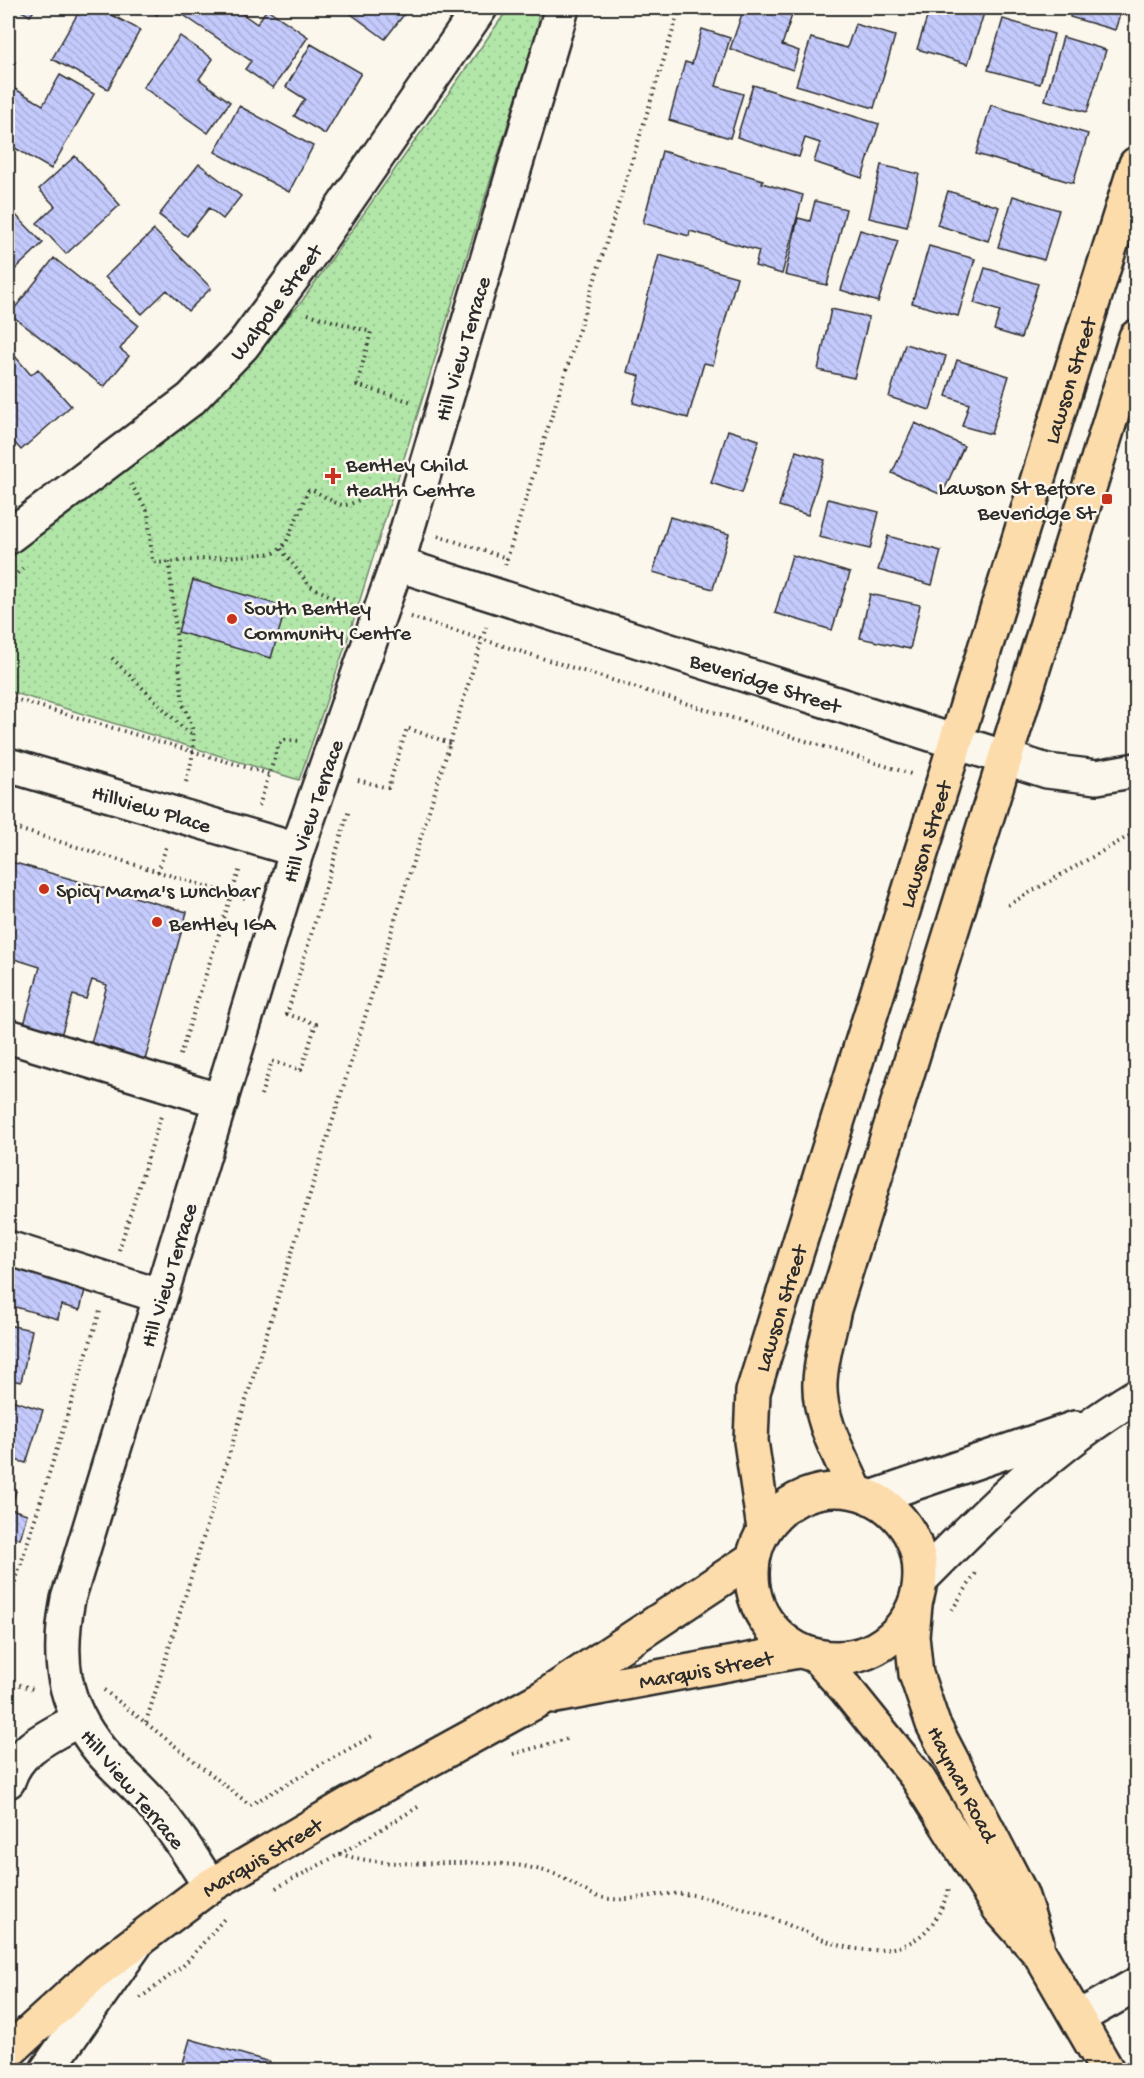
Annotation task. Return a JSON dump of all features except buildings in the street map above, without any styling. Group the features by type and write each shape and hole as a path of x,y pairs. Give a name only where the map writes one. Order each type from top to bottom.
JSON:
{"main road":[{"name":"Lawson Street","path":"758,1544 751,1441 753,1392 1137,164"},
{"path":"864,1495 827,1422 821,1400 820,1383 832,1320 869,1190 1137,338"},
{"path":"830,1490 864,1495 892,1511 908,1531 918,1554 918,1592 899,1631 875,1650 846,1658 807,1654 770,1626 754,1594 758,1544 781,1510 804,1496 830,1490"},
{"name":"Marquis Street","path":"8,2052 97,1971 143,1934 210,1886 358,1799 542,1698 758,1544"},
{"name":"Hayman Road","path":"918,1592 912,1636 916,1674 933,1724 1021,1894 1040,1954"},
{"name":"Marquis Street","path":"542,1698 807,1654"},
{"name":"Hayman Road","path":"807,1654 871,1719 917,1777 999,1908 1040,1954 1107,2070"}],"street":[{"name":"Walpole Street","path":"8,537 191,399 243,345 306,260 480,8"},
{"name":"Hill View Terrace","path":"210,1886 148,1799 101,1751 78,1720 68,1694 62,1661 62,1631 66,1610 160,1296 297,850 367,607 398,564 562,8"},
{"name":"Beveridge Street","path":"398,564 1005,758 1077,776 1122,774 1137,770"},
{"name":"Hillview Place","path":"8,765 297,850"},
{"path":"8,1036 221,1101"},
{"path":"8,1248 160,1296"},
{"path":"918,1592 988,1510 1096,1420 1137,1396"},
{"path":"864,1495 927,1480 1096,1420"},
{"name":"Hill View Terrace","path":"8,1781 11,1769 25,1752 78,1720"},
{"path":"47,2070 143,1934"},
{"path":"1078,2018 1137,1985"}],"path":[{"path":"372,1736 250,1805 146,1722 680,8"},
{"path":"300,312 371,332 357,385 417,403"},
{"path":"130,484 148,512 152,560 169,562 274,553 282,549 308,491 313,490 343,506 351,506 376,492"},
{"path":"408,527 507,558"},
{"path":"282,549 310,586 367,607 482,640 912,774"},
{"path":"169,562 183,705 192,720 195,752"},
{"path":"112,658 187,732 194,735"},
{"path":"8,697 269,774"},
{"path":"355,790 358,779 388,788 407,729 450,743"},
{"path":"261,1095 272,1061 301,1070 316,1024 287,1014 352,801"},
{"path":"8,826 250,900"},
{"path":"1008,905 1137,831"},
{"path":"506,1756 570,1738"},
{"path":"270,1892 340,1854 428,1801"},
{"path":"340,1854 365,1862 521,1866 556,1875 589,1893 610,1899 685,1894 779,1919 848,1948 880,1950 911,1942 927,1933 940,1915 951,1883"},
{"path":"139,1999 183,1966 229,1914"}],"green space":[{"path":"536,8 539,24 349,635 299,780 8,691 8,560 233,377 302,301 508,9"}],"place":[{"name":"Bentley Child Health Centre","path":"333,476"},
{"name":"Lawson St Before Beveridge St","path":"1107,499"},
{"name":"South Bentley Community Centre","path":"232,619"},
{"name":"Spicy Mama's Lunchbar","path":"44,889"},
{"name":"Bentley IGA","path":"157,922"}]}
